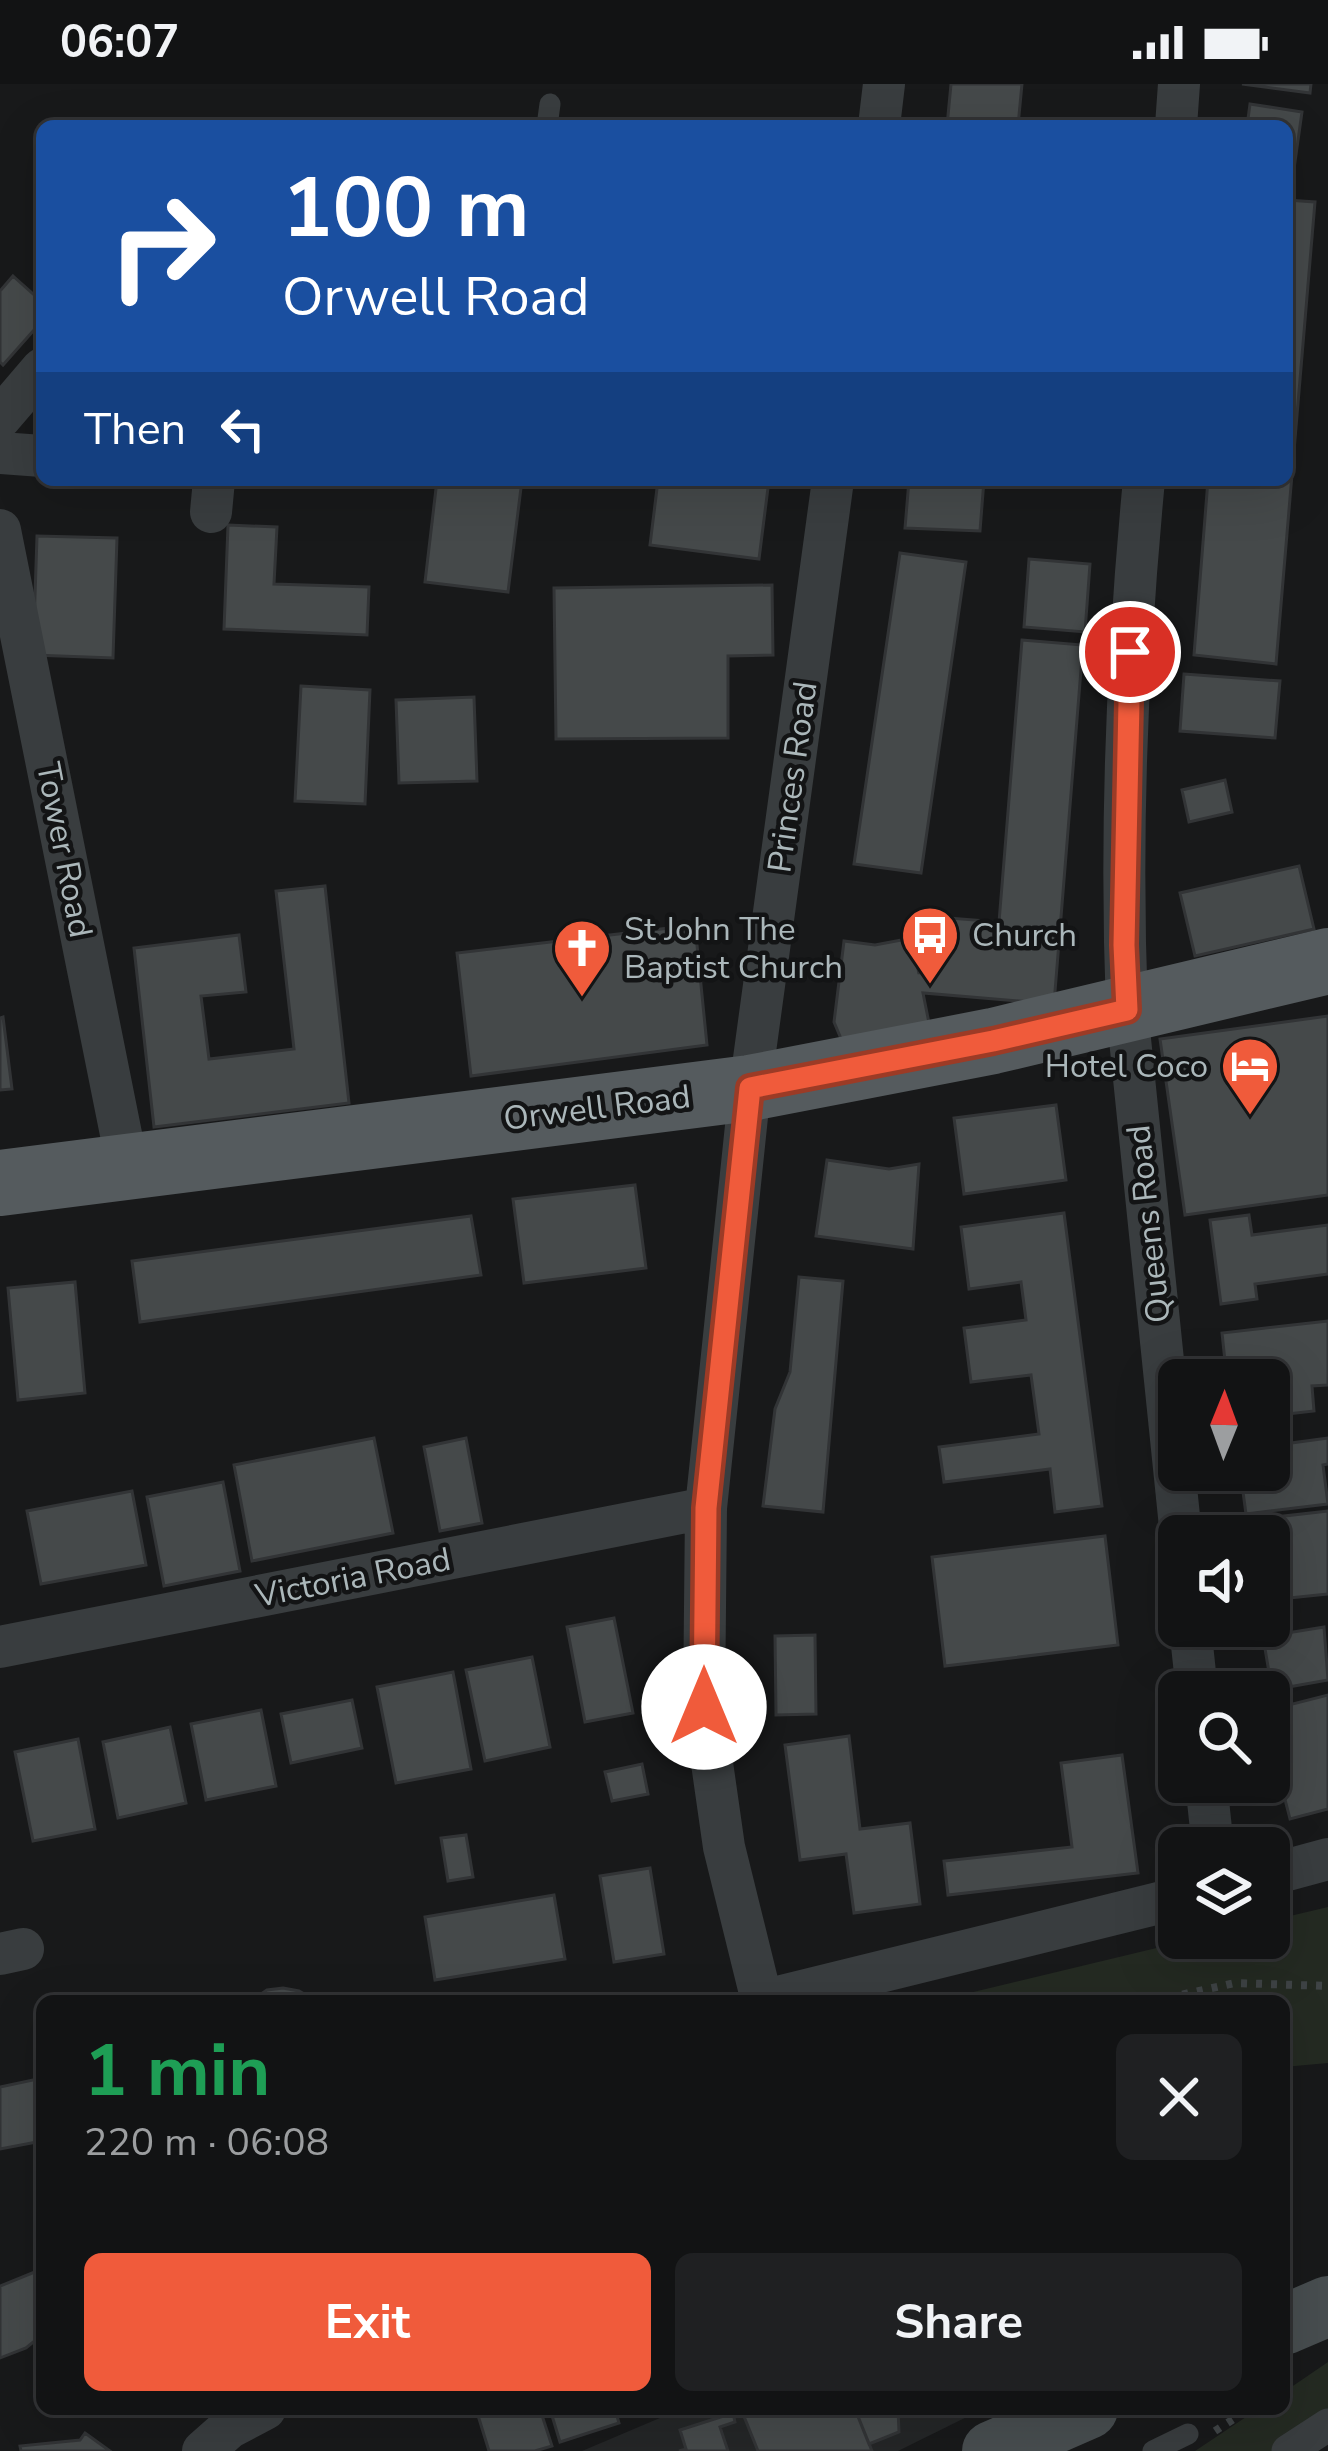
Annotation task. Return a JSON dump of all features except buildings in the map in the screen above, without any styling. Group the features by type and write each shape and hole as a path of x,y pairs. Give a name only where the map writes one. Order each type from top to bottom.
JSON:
{"main road":[{"name":"Orwell Road","path":"0,1184 750,1088 993,1041 1328,961"},
{"path":"1290,2322 1328,2306"},
{"path":"992,2451 1074,2415"}],"street":[{"path":"880,120 884,84"},
{"path":"1176,120 1179,84"},
{"path":"0,418 36,376"},
{"path":"0,453 36,456"},
{"name":"Princes Road","path":"761,1995 724,1847 704,1707 706,1508 750,1088 832,486"},
{"name":"Queens Road","path":"1144,486 1127,691 1127,1010 1179,1515"},
{"name":"Tower Road","path":"2,550 128,1169"},
{"name":"Victoria Road","path":"0,1647 706,1508"},
{"path":"1290,1869 1328,1859"},
{"path":"786,1995 1158,1903"},
{"path":"203,2451 229,2428 254,2415"},
{"path":"1288,2451 1328,2425"}],"lane":[{"path":"1153,2451 1187,2434"}],"path":[{"path":"1180,1995 1235,1983 1328,1986"}],"shaded area":[{"path":"1328,1907 1328,2063 1290,2066 1290,1995 961,1995 1158,1948 1158,1959 1290,1959 1290,1916"},
{"path":"1328,2362 1328,2414 1275,2451 1195,2451 1249,2415 1290,2415 1290,2388"},
{"path":"667,2415 971,2415 898,2451 582,2451"}],"place":[{"name":"Church","path":"930,986"},
{"name":"St John The Baptist Church","path":"582,999"},
{"name":"Hotel Coco","path":"1250,1117"}],"route":[{"path":"704,1707 706,1508 750,1088 1127,1010 1130,652"}]}
